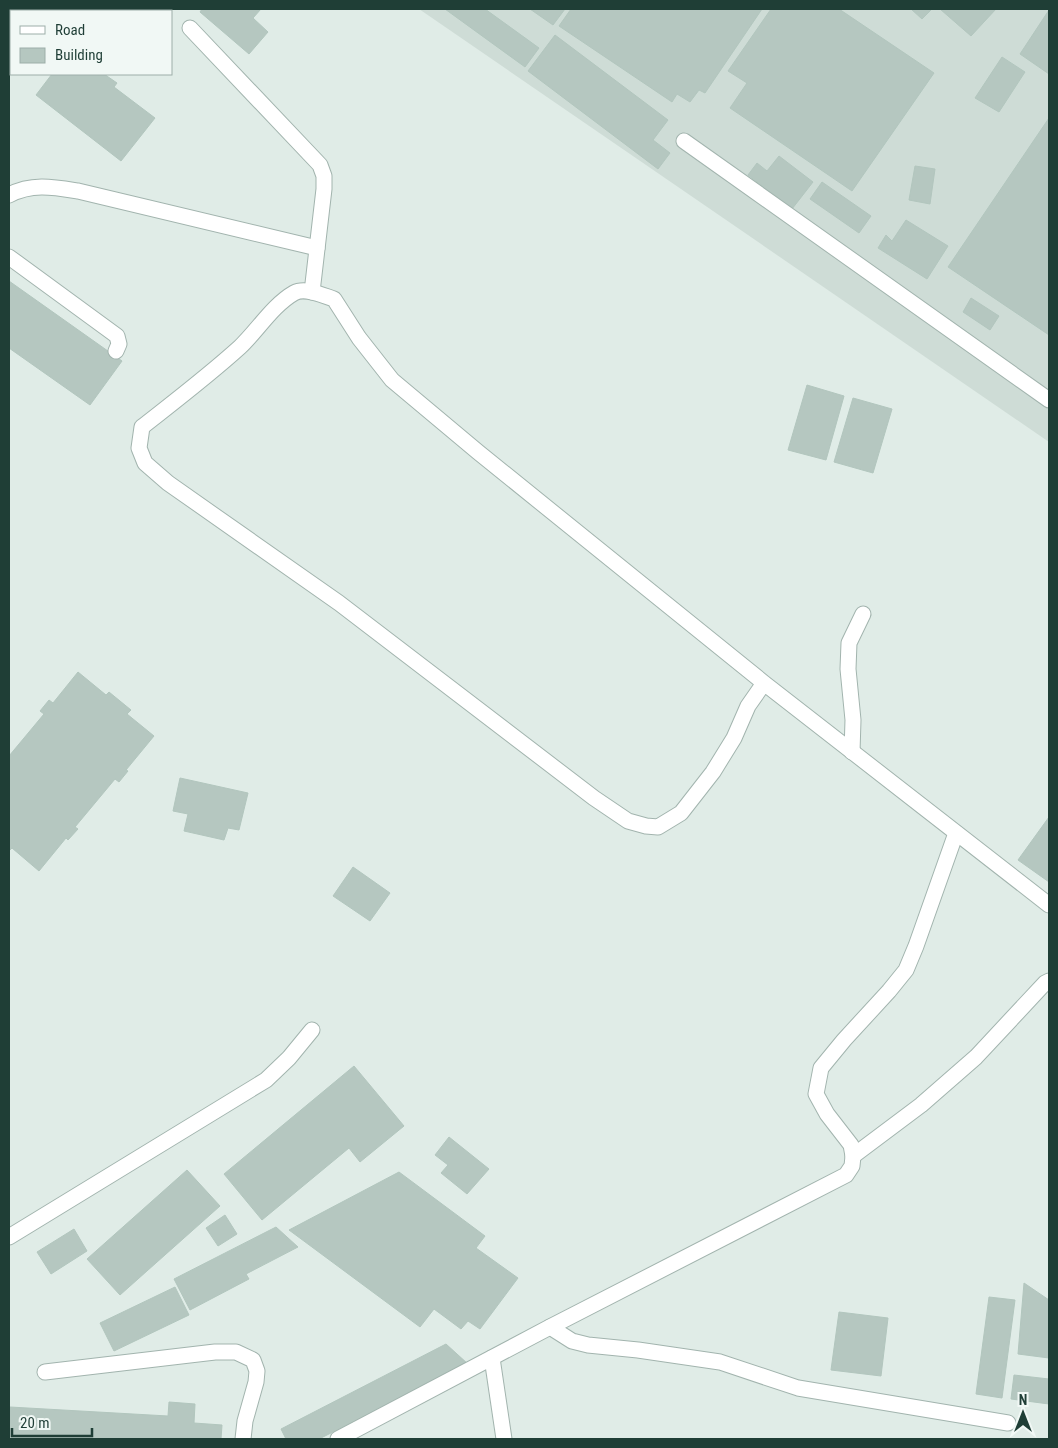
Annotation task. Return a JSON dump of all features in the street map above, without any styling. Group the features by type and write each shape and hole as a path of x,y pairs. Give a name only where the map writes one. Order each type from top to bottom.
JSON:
{"street":[{"path":"190,28 320,165 324,176 324,189 312,292"},
{"path":"684,141 1049,400"},
{"path":"9,195 20,190 43,186 78,191 317,248"},
{"path":"9,257 117,336 119,344 116,351"},
{"path":"764,682 748,706 734,738 713,772 681,814 658,827 628,821 594,798 339,603 168,483 145,464 138,448 142,427 203,380 241,346 282,302 295,292 312,292 334,299 358,338 392,380 478,452 764,682 1049,905"},
{"path":"852,752 853,720 848,669 849,643 863,614"},
{"path":"338,1439 550,1327 846,1175 852,1166 851,1145 842,1136 816,1094 821,1068 844,1040 890,991 906,970 956,832"},
{"path":"853,1156 921,1105 976,1057 1049,981"},
{"path":"9,1237 266,1080 289,1058 312,1030"},
{"path":"550,1327 572,1341 588,1345 720,1362 798,1388 1008,1423"},
{"path":"46,1372 215,1352 236,1352 254,1360 257,1371 243,1439"},
{"path":"492,1358 504,1439"}],"shaded area":[{"path":"419,9 1049,9 1049,442"}],"building":[{"path":"202,9 261,9 253,18 268,32 249,54 200,12"},
{"path":"445,9 485,9 539,48 525,67"},
{"path":"530,9 565,9 553,25"},
{"path":"571,9 762,9 705,93 699,90 690,102 677,94 672,102 559,26"},
{"path":"771,9 839,9 934,73 852,191 730,108 747,83 728,71"},
{"path":"911,9 932,9 922,19"},
{"path":"940,9 996,9 971,36"},
{"path":"1049,10 1049,74 1020,54"},
{"path":"555,35 668,120 653,140 670,153 658,169 528,71"},
{"path":"1002,57 1025,72 999,112 975,98"},
{"path":"51,75 105,75 117,83 114,87 155,118 121,161 36,95"},
{"path":"1049,118 1049,335 948,267"},
{"path":"779,156 813,182 792,209 748,175 757,163 767,171"},
{"path":"915,166 935,169 930,204 909,200"},
{"path":"822,182 871,216 859,233 810,199"},
{"path":"906,220 948,246 927,279 878,248 886,235 892,241"},
{"path":"9,281 122,361 90,405 9,348"},
{"path":"971,298 999,316 990,330 963,312"},
{"path":"807,385 844,396 826,460 788,450"},
{"path":"853,398 892,409 873,473 834,462"},
{"path":"78,672 106,695 109,692 131,710 127,714 154,736 126,770 128,771 119,782 115,779 75,827 78,829 68,840 66,838 39,871 12,848 9,851 9,756 44,714 40,711 49,700 53,703"},
{"path":"180,778 248,793 239,830 228,828 224,840 184,831 188,814 173,811"},
{"path":"1049,817 1049,882 1018,860"},
{"path":"353,867 390,893 370,921 333,896"},
{"path":"354,1066 404,1126 360,1162 349,1148 262,1220 224,1174"},
{"path":"449,1137 489,1169 467,1194 441,1173 448,1165 435,1155"},
{"path":"187,1170 220,1206 120,1295 87,1259"},
{"path":"399,1172 485,1236 476,1248 518,1278 480,1329 468,1321 461,1329 434,1309 420,1327 289,1230"},
{"path":"225,1215 237,1234 218,1246 206,1228"},
{"path":"276,1227 298,1247 246,1274 249,1279 190,1310 174,1279"},
{"path":"74,1229 87,1251 51,1274 37,1252"},
{"path":"1024,1283 1049,1300 1049,1358 1018,1354"},
{"path":"175,1287 189,1315 114,1351 100,1323"},
{"path":"989,1297 1015,1300 1002,1398 976,1394"},
{"path":"839,1312 888,1318 881,1376 831,1370"},
{"path":"446,1344 468,1364 319,1439 286,1439 281,1429"},
{"path":"1014,1375 1049,1379 1049,1404 1011,1399"},
{"path":"169,1402 195,1404 194,1423 222,1425 221,1439 9,1439 10,1407 168,1416"}]}
